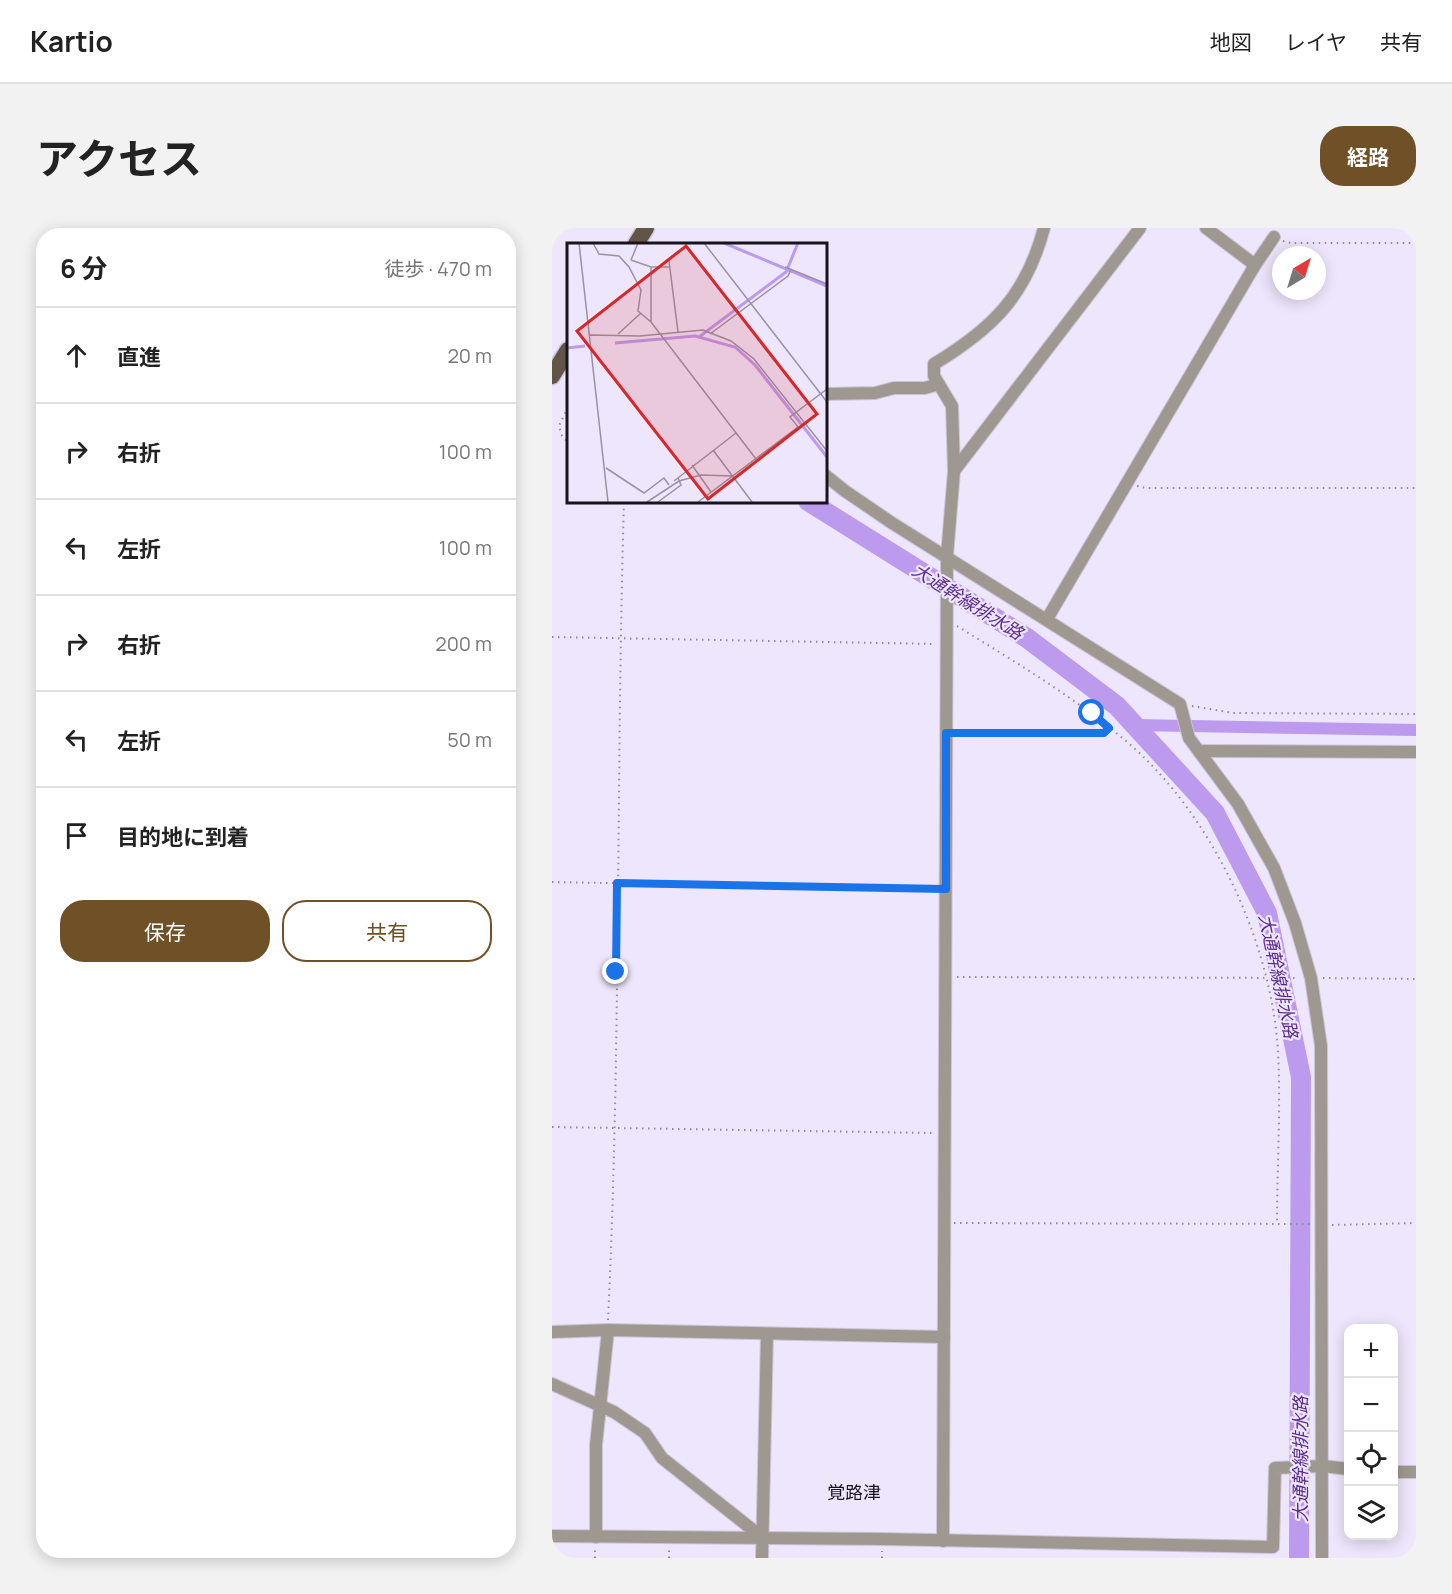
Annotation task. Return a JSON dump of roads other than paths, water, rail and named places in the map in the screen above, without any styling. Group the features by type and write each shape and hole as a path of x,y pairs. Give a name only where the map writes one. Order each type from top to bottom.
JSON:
{"main road":[{"path":"637,243 646,228"},
{"path":"552,376 567,352"}],"street":[{"path":"943,1541 946,644 947,560 954,471 952,406 934,376 934,364 968,343 997,317 1029,271 1044,228"},
{"path":"954,471 1140,228"},
{"path":"1206,228 1255,266"},
{"path":"1047,619 1274,237"},
{"path":"826,394 875,393 894,388 925,388 939,384"},
{"path":"826,476 947,560 1047,619 1181,708 1190,738 1238,804 1274,868 1295,923 1321,1046 1319,1466 1322,1558"},
{"path":"1199,751 1416,752"},
{"path":"552,1332 608,1330 944,1337"},
{"path":"596,1537 596,1445 608,1330"},
{"path":"762,1558 767,1334"},
{"path":"552,1384 601,1405 645,1433 662,1458 763,1538"},
{"path":"552,1536 1273,1547 1275,1468 1319,1466 1344,1469"},
{"path":"1398,1472 1416,1472"}],"waterway":[{"name":"大通幹線排水路","path":"810,502 1027,638 1117,706 1215,813 1267,913 1301,1077 1299,1558"},
{"path":"1134,725 1416,730"}],"district":[{"name":"覚路津","path":"854,1492"}]}
